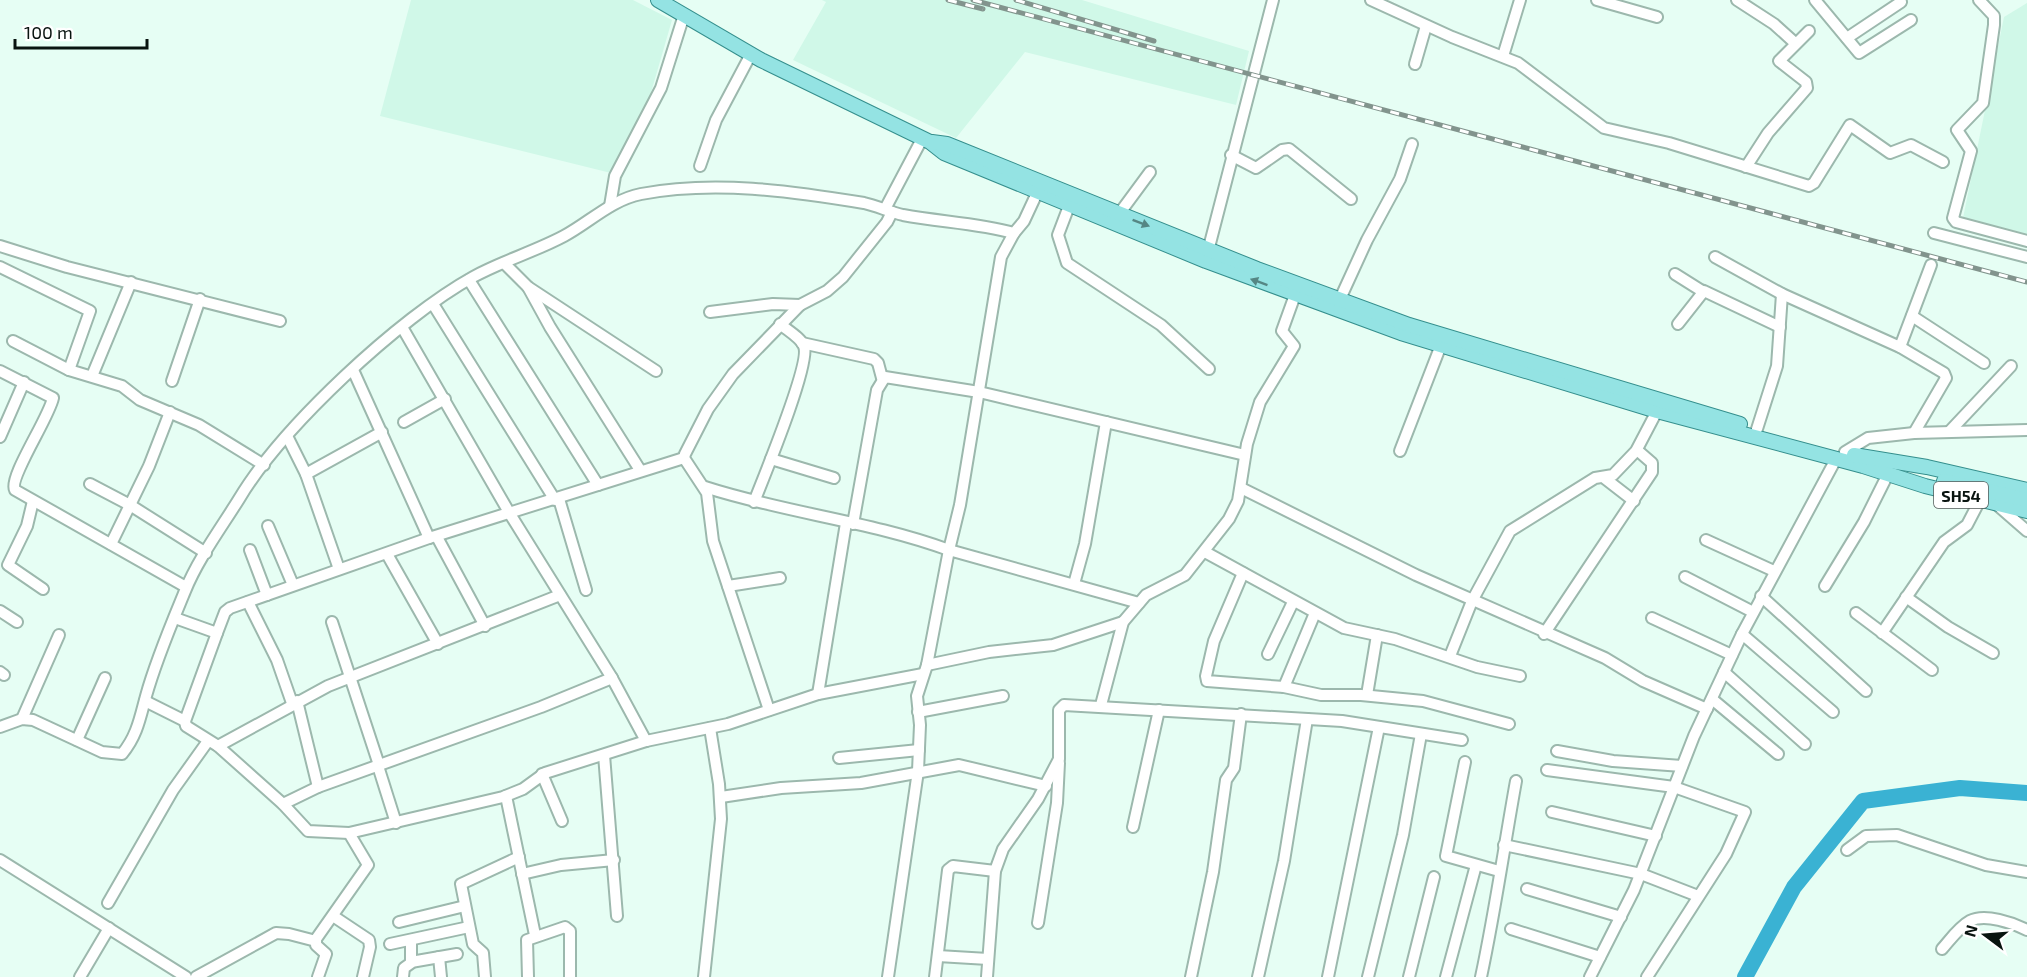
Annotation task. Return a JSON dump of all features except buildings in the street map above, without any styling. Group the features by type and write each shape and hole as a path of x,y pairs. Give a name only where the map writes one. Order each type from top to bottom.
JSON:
{"main road":[{"path":"658,0 751,54 926,140 944,153 1069,206 1420,328 1841,456"},
{"path":"926,140 947,144 1119,214 1295,295 1441,345 1657,411 1898,472"},
{"name":"SH54","path":"1898,472 2027,490"},
{"name":"SH54","path":"1898,472 1980,500 2027,511"},
{"name":"SH54","path":"1898,472 2027,500"}],"street":[{"path":"1207,255 1231,155 1273,0"},
{"path":"1371,0 1426,26 1503,56 1532,71 1604,128 1669,143 1811,186 1850,125 1890,153 1909,145 1943,162"},
{"path":"1503,56 1520,0"},
{"path":"1597,0 1657,17"},
{"path":"1737,0 1774,24 1794,44"},
{"path":"1815,0 1858,52 1863,52 1911,20"},
{"path":"1979,0 1994,16 1994,25 1983,103 1957,130 1971,151 1953,218 1956,222 2027,241"},
{"path":"1847,38 1901,2"},
{"path":"610,206 615,176 661,88 684,15"},
{"path":"1415,64 1426,26"},
{"path":"1746,167 1768,133 1807,88 1806,82 1779,62 1809,31"},
{"path":"700,166 716,120 751,54"},
{"path":"184,721 227,609 339,569 640,470 684,458 720,391 800,305 827,291 843,277 887,222 889,211 926,140"},
{"path":"1340,299 1367,240 1400,178 1412,144"},
{"path":"1231,155 1256,168 1282,150 1288,149 1351,199"},
{"path":"1119,214 1150,172"},
{"path":"0,727 22,719 38,721 102,752 122,754 136,734 145,701 186,587 243,491 287,436 353,370 402,327 433,304 469,280 561,238 610,206 636,195 652,192 725,188 782,191 868,204 889,211 961,224 990,226 1014,233"},
{"path":"888,977 918,771 917,696 925,669 960,505 1001,257 1014,233 1024,221 1037,193"},
{"path":"1069,206 1058,235 1067,263 1161,325 1209,369"},
{"path":"1934,233 2027,257"},
{"path":"0,246 68,267 280,321"},
{"path":"1715,257 1782,294 1900,347 1947,376 1914,433"},
{"path":"504,263 528,287 656,371"},
{"path":"1900,347 1931,265"},
{"path":"0,267 90,312 69,370"},
{"path":"1675,274 1702,291 1780,327"},
{"path":"469,280 598,485"},
{"path":"93,376 131,282"},
{"path":"528,287 550,327 640,470"},
{"path":"1678,324 1702,291"},
{"path":"1757,429 1778,366 1782,294"},
{"path":"1101,705 1124,622 1146,595 1185,575 1229,519 1241,489 1245,455 1260,402 1294,346 1282,331 1295,295"},
{"path":"172,381 200,299"},
{"path":"433,304 557,499 586,590"},
{"path":"710,312 773,304 800,305"},
{"path":"1912,316 1984,363"},
{"path":"780,324 802,343 874,359 878,363 882,378 875,401 850,523 818,694"},
{"path":"402,327 510,514 612,678 646,741"},
{"path":"13,341 69,370 122,386 140,400 212,432 264,465"},
{"path":"754,502 798,380 805,354 802,343"},
{"path":"1400,451 1441,345"},
{"path":"1950,432 2011,366"},
{"path":"353,370 433,538 485,626"},
{"path":"0,371 53,398 37,438 12,483 15,490 186,587"},
{"path":"882,378 979,392 1245,455"},
{"path":"0,437 24,382"},
{"path":"404,422 445,399"},
{"path":"1450,656 1472,602 1510,531 1591,480 1613,475 1637,450 1657,411"},
{"path":"111,544 170,412"},
{"path":"1074,584 1084,544 1106,422"},
{"path":"1590,977 1641,874 1682,766 1742,634 1774,571 1841,456 1868,438 1914,433 2027,430"},
{"path":"306,474 382,432"},
{"path":"287,436 306,474 339,569"},
{"path":"1544,634 1577,581 1634,501 1653,467 1637,450"},
{"path":"684,458 705,487 712,535 769,710"},
{"path":"771,459 834,478"},
{"path":"1825,586 1898,472"},
{"path":"1603,477 1634,501"},
{"path":"90,484 130,505 207,553"},
{"path":"705,487 754,502 850,523 1139,603"},
{"path":"1241,489 1472,602 1605,658 1643,681 1709,704 1778,754"},
{"path":"1882,633 1944,542 1967,525 1980,500"},
{"path":"33,501 27,526 8,565 43,589"},
{"path":"1995,503 2027,531"},
{"path":"268,526 293,585"},
{"path":"1706,540 1774,571"},
{"path":"250,550 267,595"},
{"path":"1205,552 1293,602 1353,631 1377,635 1450,656 1477,667 1520,676"},
{"path":"387,554 438,644"},
{"path":"1243,573 1214,641 1206,679 1284,687 1321,695 1367,695 1433,702 1509,723"},
{"path":"1685,577 1753,612"},
{"path":"728,586 780,578"},
{"path":"108,903 173,790 213,744 294,702 351,677 560,595"},
{"path":"1761,596 1866,691"},
{"path":"1906,597 1948,627 1993,653"},
{"path":"248,602 277,660 294,702 318,788"},
{"path":"1268,654 1293,602"},
{"path":"0,611 17,622"},
{"path":"1284,687 1315,613"},
{"path":"1856,613 1932,670"},
{"path":"175,618 217,633"},
{"path":"1652,618 1732,655"},
{"path":"332,622 396,823"},
{"path":"145,701 184,721 188,728 213,744 283,804 308,831 349,833 506,796 523,789 542,774 646,741 710,728 818,694 979,654 1053,645 1124,622"},
{"path":"1742,634 1833,712"},
{"path":"22,719 59,635"},
{"path":"1367,695 1377,635"},
{"path":"1724,672 1805,744"},
{"path":"77,740 105,678"},
{"path":"283,804 318,788 584,691 612,678"},
{"path":"918,712 1003,696"},
{"path":"1038,923 1057,803 1059,710 1064,705 1101,705 1342,721 1462,740"},
{"path":"1133,827 1159,710"},
{"path":"1191,977 1213,872 1226,780 1234,768 1241,714"},
{"path":"1258,977 1284,861 1307,719"},
{"path":"1328,977 1378,727"},
{"path":"704,977 720,840 721,797 710,728"},
{"path":"1368,977 1402,835 1421,734"},
{"path":"838,758 919,750"},
{"path":"1557,751 1613,761 1682,766"},
{"path":"604,755 617,916"},
{"path":"987,977 995,871 1003,849 1046,786 1059,759"},
{"path":"1466,762 1446,856 1499,871"},
{"path":"721,797 781,788 861,783 918,771 968,766 1046,786"},
{"path":"1547,770 1674,787 1744,812 1726,854 1647,977"},
{"path":"542,774 562,821"},
{"path":"1481,977 1496,904 1499,871 1516,781"},
{"path":"506,796 536,935"},
{"path":"1552,812 1656,836"},
{"path":"316,941 368,865 349,833"},
{"path":"1847,850 1866,836 1890,835 1926,843 1986,865 2027,872"},
{"path":"1504,845 1641,874 1698,896"},
{"path":"485,977 483,953 473,946 462,882 519,857"},
{"path":"0,860 186,977"},
{"path":"522,874 569,864 614,860"},
{"path":"1446,977 1476,865"},
{"path":"935,977 949,868 995,871"},
{"path":"1409,977 1434,877"},
{"path":"1527,889 1620,917"},
{"path":"399,922 465,906"},
{"path":"333,916 369,940 370,947 363,977"},
{"path":"1942,949 1966,923 1975,919 2001,921 2027,930"},
{"path":"390,944 469,927"},
{"path":"528,977 526,943 536,935 564,927 570,930 570,977"},
{"path":"80,977 109,928"},
{"path":"1511,929 1600,957"},
{"path":"196,977 276,933 289,933 316,941 326,954 318,977"},
{"path":"411,940 411,962"},
{"path":"403,977 404,968 411,962 457,954"},
{"path":"938,956 987,959"},
{"path":"439,957 441,977"}],"shaded area":[{"path":"411,0 633,0 672,20 650,96 611,173 380,116"},
{"path":"822,0 1082,0 1249,51 1236,105 1025,52 956,138 793,60 826,2"},
{"path":"2027,3 2027,234 1963,218 2004,17"}],"waterway":[{"path":"1745,977 1794,887 1863,801 1960,788 2027,793"}],"railway":[{"path":"948,0 983,9"},
{"path":"973,0 2027,282"},
{"path":"1016,0 1154,41"}]}
